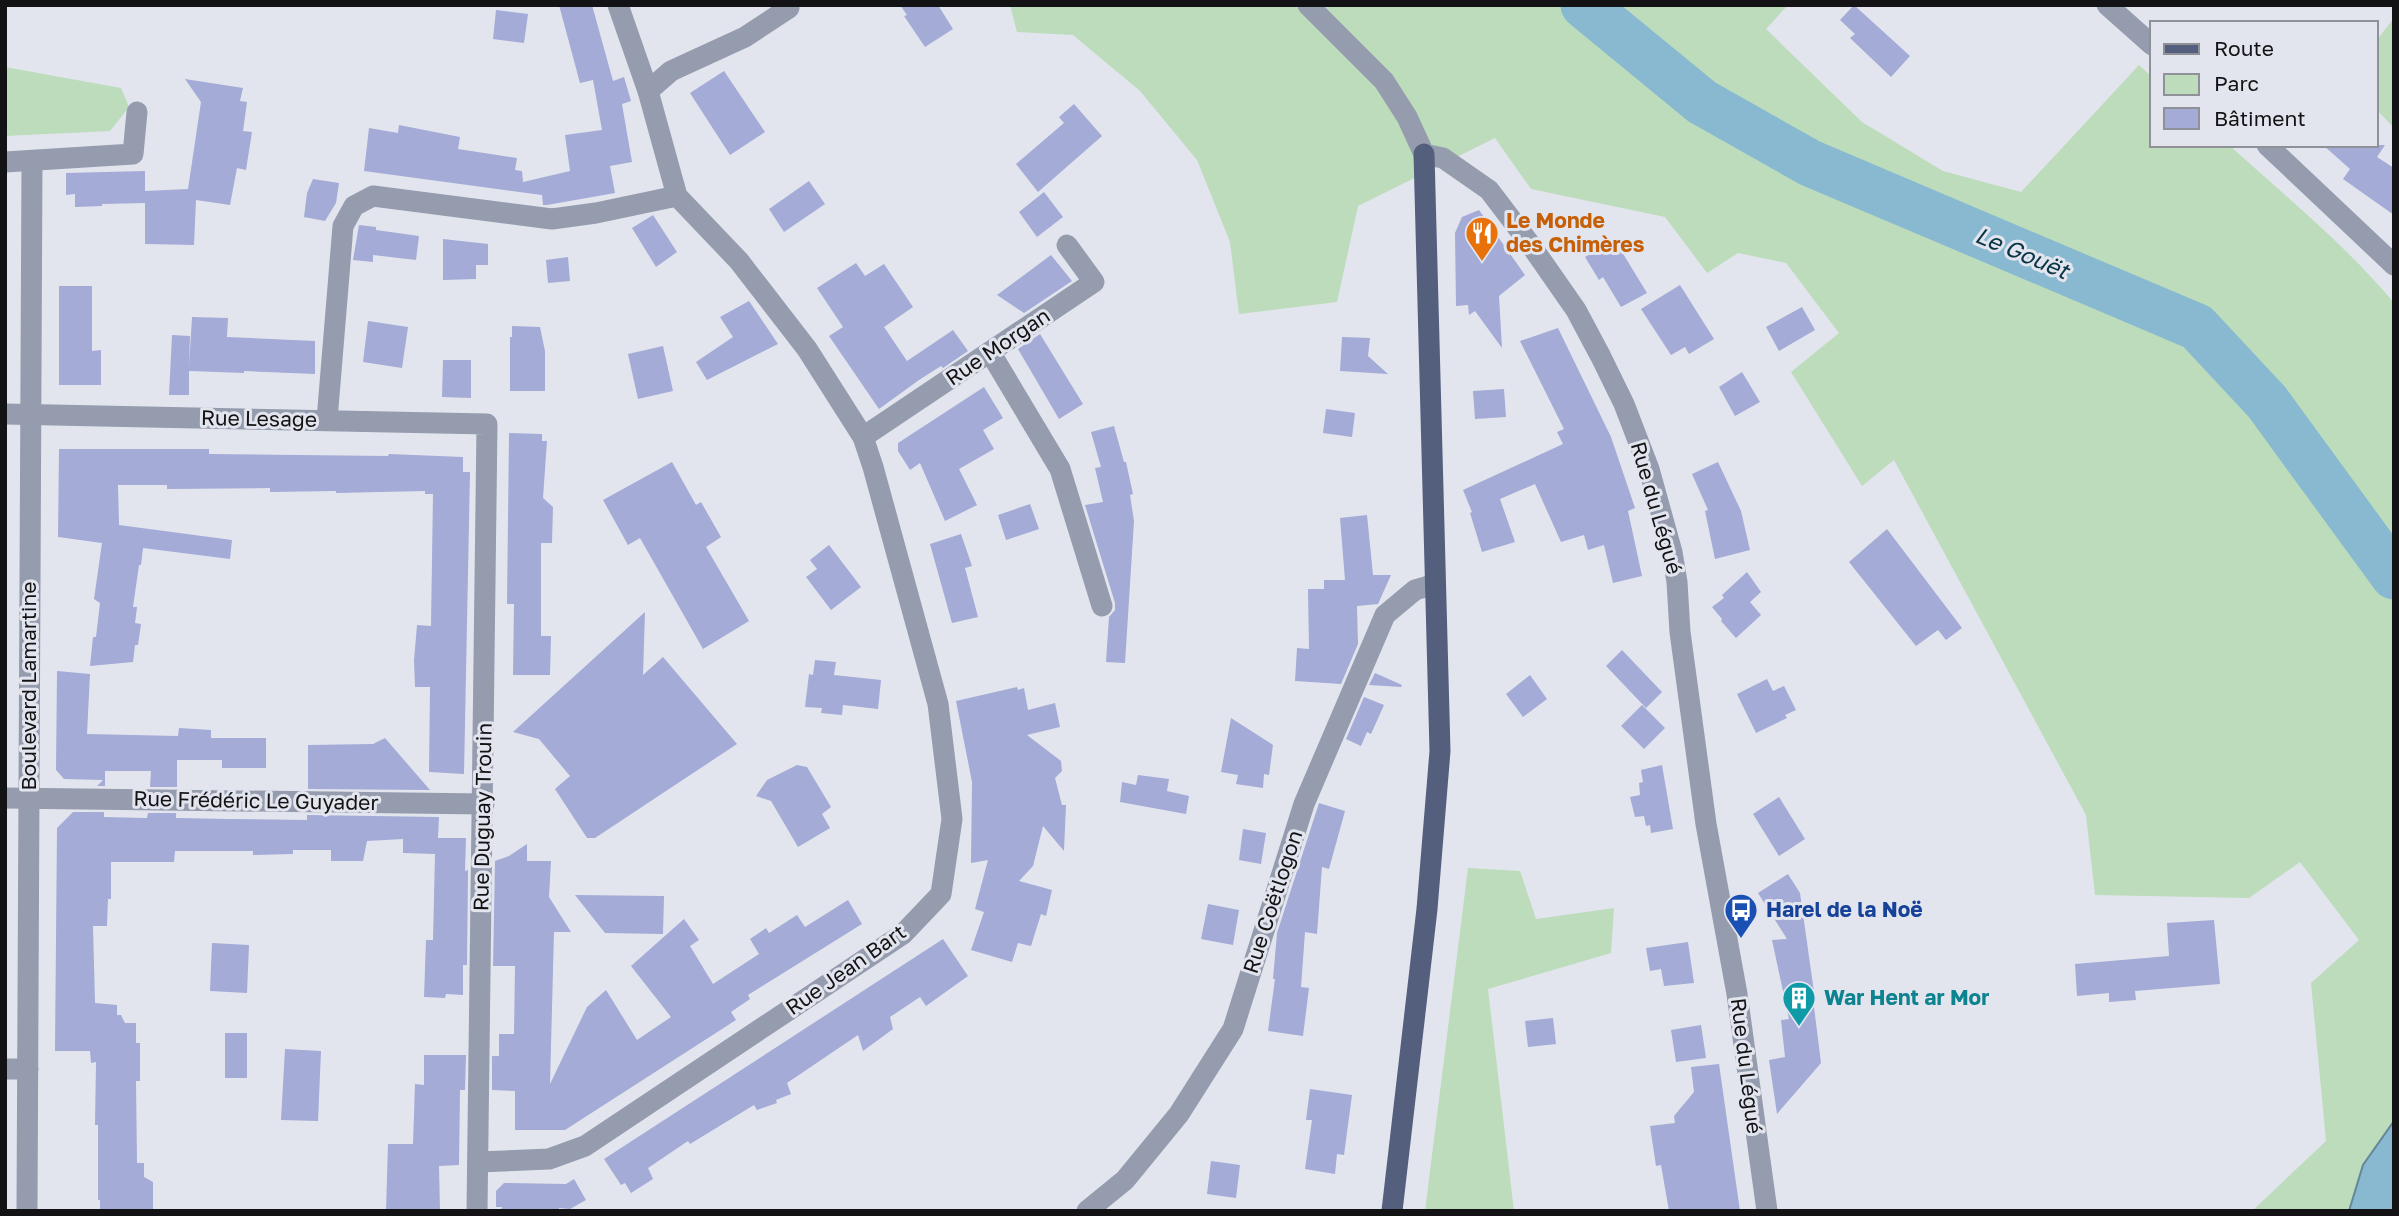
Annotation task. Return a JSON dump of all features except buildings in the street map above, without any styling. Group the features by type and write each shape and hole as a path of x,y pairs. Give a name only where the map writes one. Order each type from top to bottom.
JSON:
{"main road":[{"path":"1392,1211 1427,909 1440,751 1424,154"}],"street":[{"path":"327,420 343,226 354,206 373,197 552,219 677,196 648,91 618,5"},
{"path":"1308,5 1384,81 1407,117 1424,154"},
{"path":"2106,5 2150,43"},
{"path":"648,91 671,71 745,37 789,8"},
{"path":"5,162 133,154 137,112"},
{"path":"2269,147 2394,265"},
{"name":"Rue du Légué","path":"1424,154 1444,158 1489,190 1530,244 1576,310 1601,357 1624,404 1652,478 1672,552 1677,582 1680,632 1705,813 1737,994 1767,1211"},
{"name":"Boulevard Lamartine","path":"27,1211 32,161"},
{"name":"Rue Jean Bart","path":"478,1162 549,1159 585,1146 903,934 941,894 952,819 938,704 863,437 807,349 739,261 677,196"},
{"name":"Rue Morgan","path":"863,437 1094,282 1067,245"},
{"path":"990,352 1060,469 1102,606"},
{"name":"Rue Lesage","path":"5,414 487,424"},
{"name":"Rue Duguay Trouin","path":"477,1211 487,424"},
{"name":"Rue Coëtlogon","path":"1087,1211 1125,1180 1179,1114 1233,1030 1304,804 1385,615 1415,590 1435,584"},
{"name":"Rue Frédéric Le Guyader","path":"5,798 484,804"},
{"path":"5,1069 28,1069"}],"green space":[{"path":"1010,5 1788,5 1766,29 1862,122 1943,171 2021,192 2139,65 2150,75 2150,147 2231,147 2335,241 2394,303 2394,1121 2363,1165 2349,1211 2252,1211 2326,1141 2311,983 2359,940 2300,862 2249,898 2095,895 2086,815 1894,460 1862,486 1791,372 1839,333 1786,263 1738,253 1707,273 1665,217 1531,189 1495,138 1358,206 1337,302 1239,314 1230,242 1197,160 1140,91 1073,35 1017,32"},
{"path":"2394,18 2394,128 2378,111 2378,38"},
{"path":"5,67 121,88 129,107 110,131 5,136"},
{"path":"1468,868 1520,871 1536,919 1614,908 1611,953 1488,989 1514,1211 1425,1211"}],"water":[{"path":"2394,1121 2394,1211 2349,1211 2363,1165"}],"waterway":[{"name":"Le Gouët","path":"1584,5 1702,102 1810,163 2197,327 2267,402 2394,576"}],"place":[{"name":"Le Monde des Chimères","path":"1482,263"},
{"name":"Harel de la Noë","path":"1741,940"},
{"name":"War Hent ar Mor","path":"1799,1028"}]}
